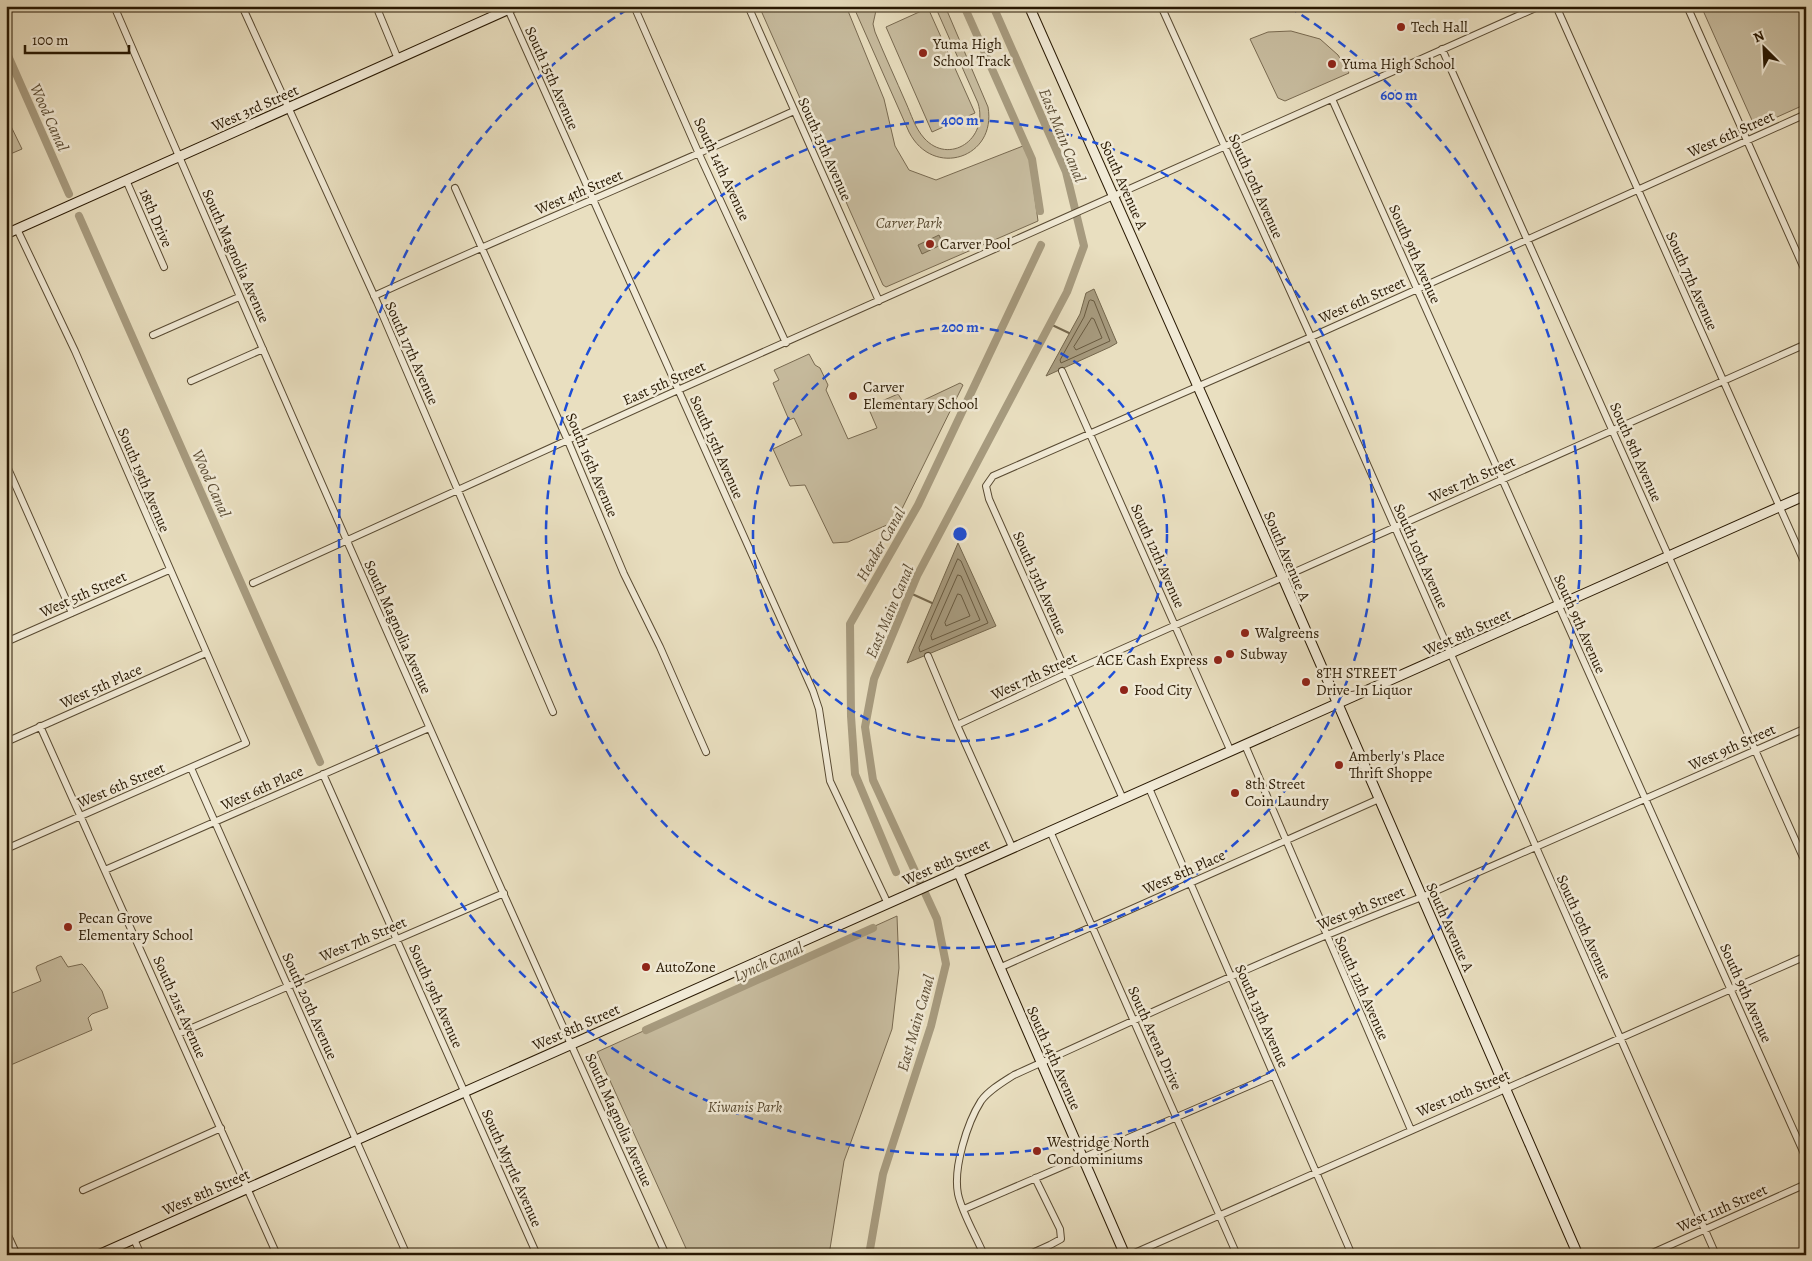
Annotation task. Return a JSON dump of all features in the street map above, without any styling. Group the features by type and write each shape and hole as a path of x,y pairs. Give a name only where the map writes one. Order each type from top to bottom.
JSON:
{"main road":[{"name":"South Avenue A","path":"1030,6 1578,1255"},
{"name":"West 3rd Street","path":"6,234 510,7"},
{"name":"West 8th Street","path":"98,1255 888,904 1012,847 1231,752 1806,496"},
{"name":"South 14th Avenue","path":"958,872 1125,1255"}],"street":[{"name":"South Magnolia Avenue","path":"114,6 239,297 429,728 666,1255"},
{"name":"South 17th Avenue","path":"242,6 374,296 553,712"},
{"path":"376,6 398,59"},
{"name":"South 14th Avenue","path":"634,6 699,154 786,343"},
{"name":"South 13th Avenue","path":"748,6 879,301"},
{"name":"South 10th Avenue","path":"1161,6 1451,654 1716,1255"},
{"path":"1114,196 1540,6"},
{"name":"South 7th Avenue","path":"1556,6 1806,566"},
{"path":"1686,6 1806,273"},
{"name":"South 15th Avenue","path":"510,7 593,200 812,690 819,709 830,781 888,904"},
{"name":"South 8th Avenue","path":"1442,49 1806,864"},
{"name":"South 9th Avenue","path":"1332,99 1806,1158"},
{"name":"West 4th Street","path":"374,296 481,246 593,200 794,111"},
{"name":"West 6th Street","path":"986,486 993,476 1310,337 1806,114"},
{"name":"18th Drive","path":"126,180 164,267"},
{"name":"South 16th Avenue","path":"455,188 568,441 624,574 660,647 706,752"},
{"name":"East 5th Street","path":"253,583 678,390 1114,196"},
{"name":"South 19th Avenue","path":"17,229 75,351 246,743"},
{"path":"153,336 239,297"},
{"name":"West 7th Street","path":"957,725 1066,674 1806,344"},
{"path":"191,381 263,349"},
{"name":"South 12th Avenue","path":"1062,371 1231,752"},
{"path":"6,464 72,613"},
{"name":"South 13th Avenue","path":"986,486 989,499 1123,799"},
{"name":"West 5th Street","path":"6,642 169,570"},
{"name":"West 5th Place","path":"6,742 206,653"},
{"path":"928,656 1012,847"},
{"name":"South 21st Avenue","path":"40,726 277,1255"},
{"name":"West 6th Place","path":"105,870 429,728"},
{"name":"West 9th Street","path":"984,1255 958,1194 957,1170 972,1118 986,1096 1014,1075 1232,977 1422,897 1806,728"},
{"name":"West 6th Street","path":"6,849 246,743"},
{"name":"South 12th Avenue","path":"1245,745 1411,1130"},
{"name":"South 20th Avenue","path":"191,768 407,1255"},
{"name":"South 19th Avenue","path":"323,774 464,1091"},
{"name":"South 13th Avenue","path":"1149,788 1352,1255"},
{"name":"West 8th Place","path":"999,968 1379,799"},
{"name":"South Arena Drive","path":"1050,832 1135,1020 1237,1255"},
{"name":"West 7th Street","path":"178,1034 504,893"},
{"name":"West 10th Street","path":"1130,1255 1806,956"},
{"path":"964,1209 1274,1075"},
{"name":"South Myrtle Avenue","path":"464,1091 537,1255"},
{"path":"83,1190 221,1128"},
{"path":"1028,1255 1061,1239 1060,1229 1035,1178"},
{"name":"West 11th Street","path":"1648,1255 1806,1184"},
{"path":"6,1231 17,1255"},
{"path":"134,1239 141,1255"}],"green space":[{"name":"Carver Park","path":"759,6 846,6 884,99 895,146 909,170 936,180 1023,146 1030,161 1038,221 886,287 883,285"},
{"path":"863,6 866,11 867,6 877,6 873,24 875,32 918,130 934,146 955,149 972,137 978,128 980,116 978,103 935,6 945,6 988,107 988,125 983,139 973,150 961,156 947,158 933,155 920,147 909,132 855,10"},
{"path":"1701,6 1806,6 1806,104 1755,127"},
{"path":"928,8 975,113 932,132 886,27"},
{"path":"1291,31 1320,39 1338,55 1349,73 1285,101 1278,98 1250,39 1268,32"},
{"path":"6,116 22,149 8,155 6,151"},
{"path":"809,354 815,365 820,368 828,385 826,390 848,439 877,428 868,407 898,394 907,408 960,383 963,385 896,521 848,542 833,543 805,485 790,486 773,449 802,435 794,418 789,420 773,383 779,380 774,370"},
{"name":"Kiwanis Park","path":"897,916 899,968 892,1029 844,1161 829,1255 689,1255 597,1052"},
{"path":"61,956 68,967 82,964 85,967 102,991 108,1008 92,1014 88,1018 92,1030 6,1067 6,982 12,993 41,981 37,966"}],"water":[{"name":"Carver Pool","path":"939,235 943,244 922,254 918,245"},
{"path":"1094,289 1117,343 1046,376 1080,314 1086,293"},
{"path":"958,543 996,626 907,663"}],"waterway":[{"name":"Header Canal","path":"964,6 1032,159 1040,211"},
{"name":"East Main Canal","path":"869,1255 883,1174 931,1026 946,964 937,919 873,780 865,727 874,679 917,576 1067,292 1084,246 1066,172 993,6"},
{"name":"Wood Canal","path":"6,51 69,194"},
{"name":"Wood Canal","path":"79,216 320,762"},
{"name":"Header Canal","path":"896,872 855,774 851,716 850,624 918,505 1041,245"},
{"path":"1050,324 1069,333"},
{"path":"910,593 932,603"},
{"name":"Lynch Canal","path":"646,1030 873,928"}],"place":[{"name":"Tech Hall","path":"1401,27"},
{"name":"Yuma High School Track","path":"923,53"},
{"name":"Yuma High School","path":"1332,64"},
{"name":"Carver Pool","path":"930,244"},
{"name":"Carver Elementary School","path":"853,396"},
{"name":"Walgreens","path":"1245,633"},
{"name":"Subway","path":"1230,654"},
{"name":"ACE Cash Express","path":"1218,660"},
{"name":"8TH STREET Drive-In Liquor","path":"1306,682"},
{"name":"Food City","path":"1124,690"},
{"name":"Amberly's Place Thrift Shoppe","path":"1339,765"},
{"name":"8th Street Coin Laundry","path":"1235,793"},
{"name":"Pecan Grove Elementary School","path":"68,927"},
{"name":"AutoZone","path":"646,967"},
{"name":"Westridge North Condominiums","path":"1037,1151"}]}
